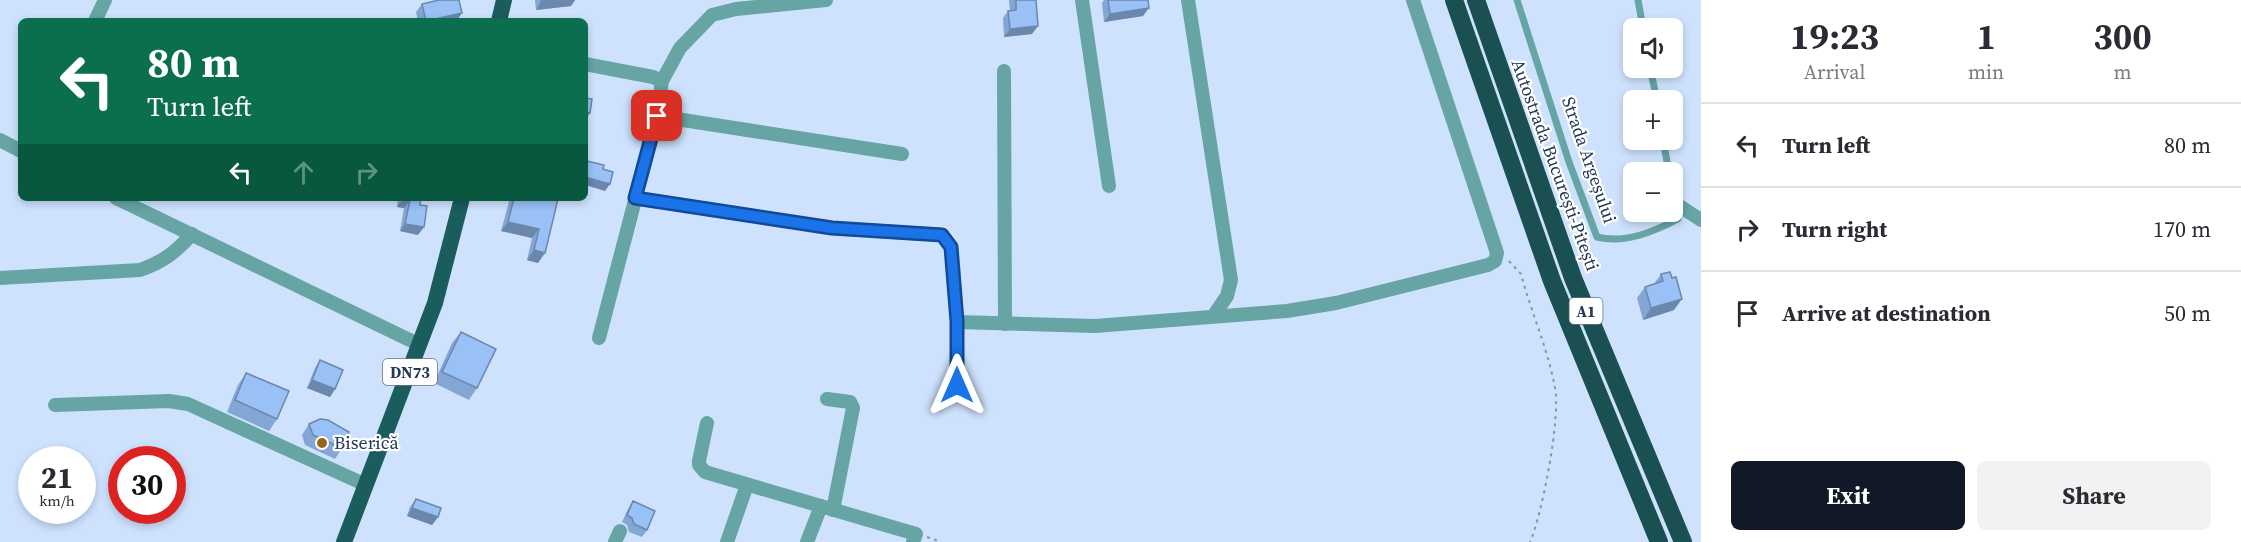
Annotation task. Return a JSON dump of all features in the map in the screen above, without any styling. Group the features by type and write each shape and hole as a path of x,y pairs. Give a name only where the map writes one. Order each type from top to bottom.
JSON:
{"highway":[{"path":"501,18 504,0"},
{"name":"A1","path":"1454,0 1544,260 1659,542"},
{"name":"Autostrada București-Pitești","path":"1476,0 1573,278 1683,542"},
{"name":"DN73","path":"344,542 420,345 443,277 461,201"}],"street":[{"path":"96,18 105,0"},
{"path":"599,338 657,116 662,81 680,48 712,15 736,9 826,0"},
{"path":"1082,0 1108,186"},
{"path":"1188,0 1232,280 1227,296 1214,315"},
{"path":"957,321 1095,326 1287,311 1336,303 1488,265 1496,261 1497,253 1413,0"},
{"path":"588,65 653,77 662,81"},
{"path":"1004,71 1005,324"},
{"path":"657,116 902,154"},
{"path":"0,140 18,149"},
{"path":"635,198 832,228 942,235 951,247 957,321 957,385"},
{"path":"122,201 420,345"},
{"path":"1683,208 1701,220"},
{"path":"0,278 140,270 161,262 176,252 192,234"},
{"path":"807,542 827,508 853,408 846,401 827,399"},
{"path":"55,405 169,401 188,404 366,485"},
{"path":"707,423 699,465 705,472 916,534 913,542"},
{"path":"727,542 747,485"}],"lane":[{"name":"Strada Argeșului","path":"1517,0 1569,162 1597,237 1613,241 1656,230 1672,222"},
{"path":"1638,0 1641,18"}],"path":[{"path":"1497,253 1521,274 1547,353 1556,391 1555,420 1543,499 1530,542"}],"building":[{"path":"439,0 459,0 462,13 440,18 425,18 422,4"},
{"path":"1016,0 1036,0 1038,26 1010,29 1008,11 1016,10"},
{"path":"1108,0 1148,0 1149,8 1110,14"},
{"path":"588,98 592,99 590,113 588,113"},
{"path":"588,161 604,165 603,169 613,172 610,184 588,178"},
{"path":"410,201 421,201 420,205 427,206 424,227 405,224"},
{"path":"513,201 558,201 545,253 534,250 539,229 508,222"},
{"path":"1670,272 1672,278 1676,277 1682,299 1651,308 1645,287 1663,281 1661,274"},
{"path":"461,332 496,349 477,388 442,372"},
{"path":"320,360 343,370 335,389 312,380"},
{"path":"246,373 289,391 277,419 235,400"},
{"path":"320,419 328,420 349,432 342,448 313,435 309,424"},
{"path":"416,499 441,508 438,517 412,508"},
{"path":"633,501 655,511 647,530 634,524 632,518 627,515"}],"place":[{"name":"Biserică","path":"322,443"}],"route":[{"path":"657,116 635,198 832,228 929,232 942,235 951,247 957,321 957,385"}]}
